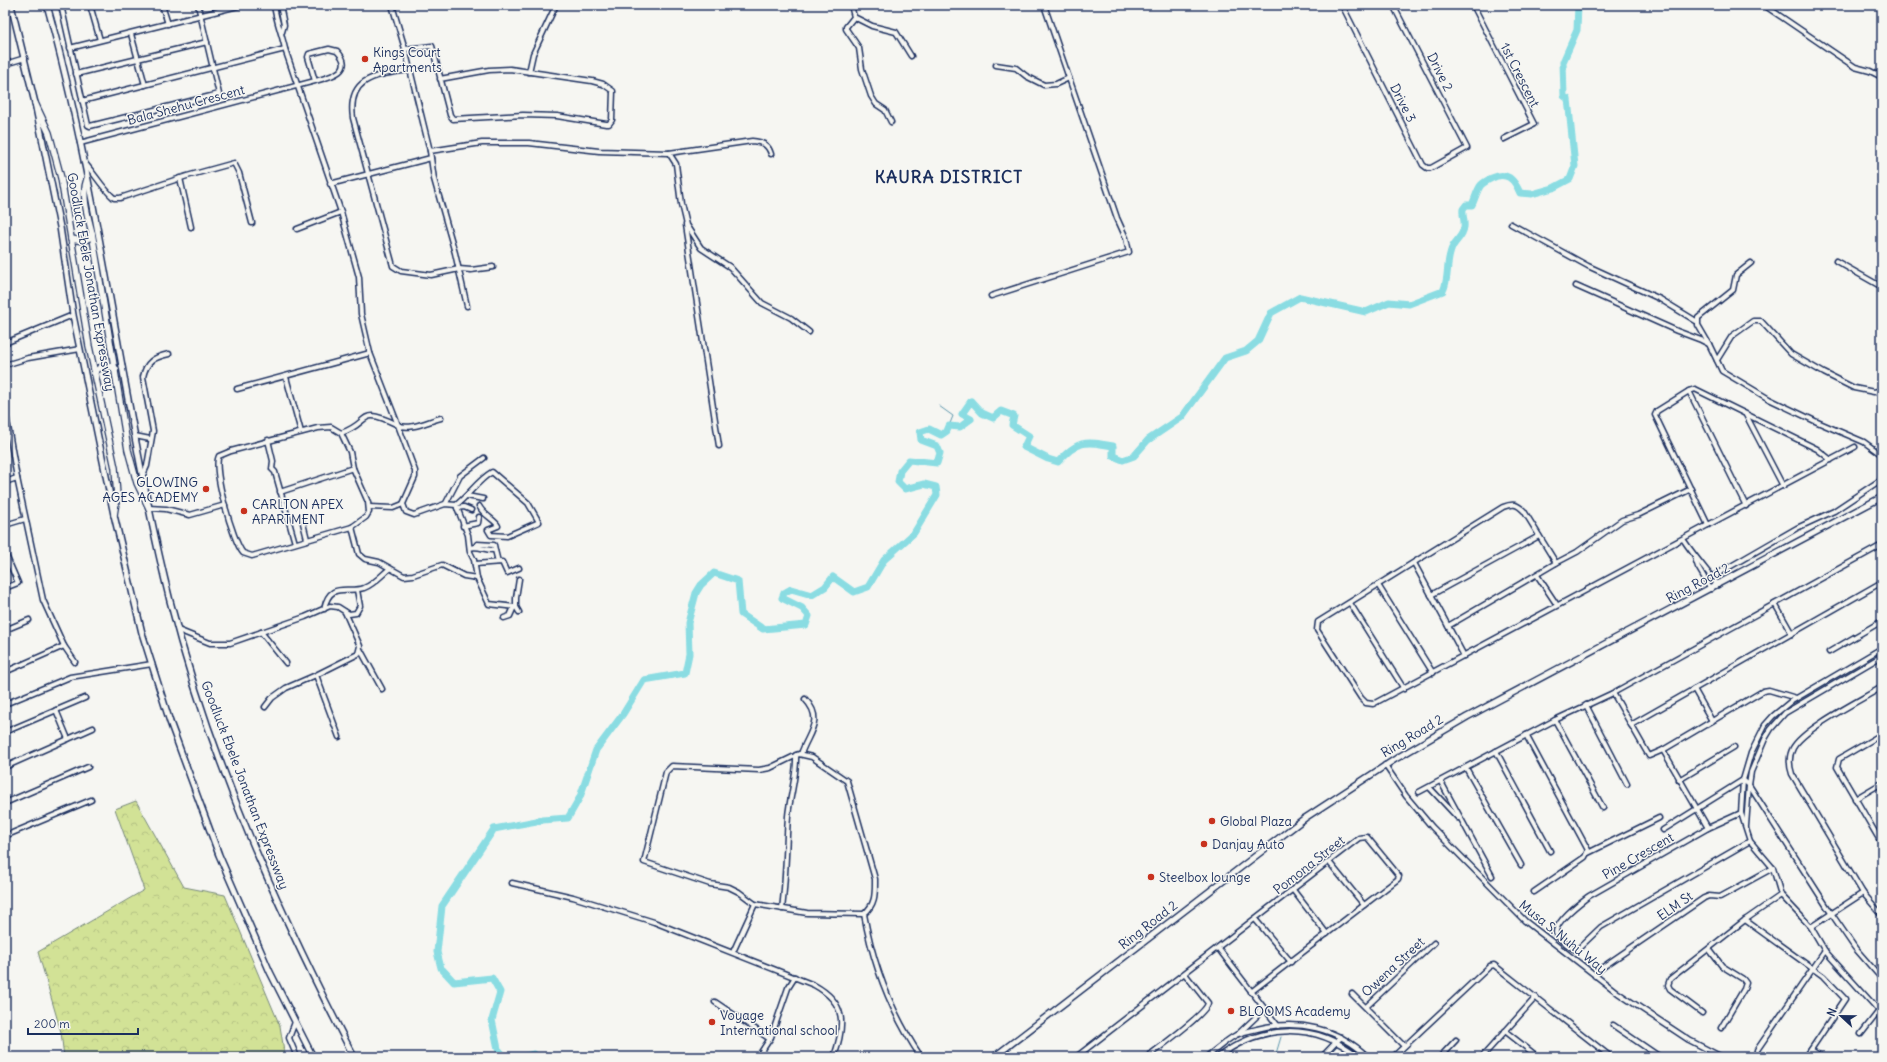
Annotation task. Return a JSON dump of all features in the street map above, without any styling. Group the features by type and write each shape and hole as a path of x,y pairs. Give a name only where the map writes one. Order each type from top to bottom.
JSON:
{"highway":[{"name":"Goodluck Ebele Jonathan Expressway","path":"35,103 49,133 54,151 94,373 109,435 118,483 114,515"},
{"name":"Goodluck Ebele Jonathan Expressway","path":"87,179 85,184 87,213 92,233 116,368 118,396 128,450 137,483 149,508"},
{"path":"71,239 76,241 84,241 89,238 92,233"},
{"path":"94,373 102,366 108,365 116,368"}],"main road":[{"name":"Goodluck Ebele Jonathan Expressway","path":"11,5 35,103 60,227 73,315 114,515 126,570 152,664 170,722 219,855 267,965 313,1057"},
{"name":"Goodluck Ebele Jonathan Expressway","path":"48,5 84,162 149,508 178,630 207,721 265,873 309,972 354,1057"},
{"name":"Ring Road 2","path":"994,1057 1286,832 1339,794 1466,717 1711,589 1882,497"}],"street":[{"path":"61,5 82,101 88,125 90,126 217,95 219,91 198,5"},
{"path":"90,5 100,40"},
{"path":"162,5 168,24"},
{"path":"70,48 131,34 242,5"},
{"path":"274,5 277,22 282,32 285,49 330,184 341,212 359,277 361,314 370,353 415,471 415,477 403,504 393,508 369,507"},
{"path":"280,5 284,25 282,32"},
{"path":"392,5 405,49 430,151 434,179 459,269 467,306"},
{"path":"529,72 533,54 556,5"},
{"path":"852,5 854,17 846,27 846,30 859,48 862,69 871,96 876,104 885,110 891,122"},
{"path":"991,296 1129,252 1126,238 1117,218 1044,5"},
{"name":"Drive 3","path":"1342,5 1425,167 1431,168 1467,149"},
{"name":"Drive 2","path":"1393,5 1467,149"},
{"name":"1st Crescent","path":"1473,5 1534,124 1504,139"},
{"path":"1764,5 1855,67 1870,71 1882,77"},
{"path":"854,17 872,26 896,32 911,56"},
{"path":"131,34 145,85"},
{"path":"76,74 207,42"},
{"path":"405,49 432,46 440,80 450,115 453,119 523,115 557,116 606,124 611,123 613,91 608,87 592,81 498,69 440,80"},
{"path":"82,101 285,49"},
{"path":"329,49 337,51 343,60 342,70 337,75 315,81 308,57 309,54 329,49"},
{"path":"5,64 25,58"},
{"path":"996,65 1016,68 1026,76 1044,85 1056,84 1069,78"},
{"path":"409,70 371,77 362,83 355,94 352,106 353,118 395,268 408,273 431,275 459,269 471,270 493,268"},
{"name":"Bala Shehu Crescent","path":"80,143 315,81"},
{"path":"430,151 482,143 529,143 587,150 669,153 752,141 762,142 767,145 771,154"},
{"path":"669,153 676,164 719,446"},
{"path":"330,184 431,158"},
{"path":"84,162 100,182 104,190 114,198 120,198 180,178 234,163 241,180 252,223"},
{"path":"180,178 191,227"},
{"path":"297,229 341,212"},
{"path":"684,219 686,225 701,248 730,267 762,303 791,318 809,332"},
{"path":"1511,224 1588,266 1660,299 1696,321 1710,344 1722,371 1769,399 1864,442 1882,455"},
{"path":"1836,261 1882,287"},
{"path":"1696,321 1733,290 1736,275 1751,263"},
{"path":"1576,286 1710,344"},
{"path":"5,343 73,315"},
{"path":"1717,360 1732,336 1753,321 1761,321 1791,354 1824,373 1854,388 1874,392 1882,390"},
{"path":"5,365 28,358 80,349"},
{"path":"237,390 370,353"},
{"path":"143,475 147,466 150,439 153,431 143,377 144,369 152,360 169,354"},
{"path":"286,377 301,432"},
{"path":"1708,525 1655,415 1657,411 1689,391 1695,389 1817,449 1831,460"},
{"path":"1689,391 1746,506"},
{"path":"5,409 7,437 43,600 64,646 75,662"},
{"path":"1746,414 1783,486"},
{"path":"341,433 354,427 368,416 383,418 403,428 441,418"},
{"path":"331,427 341,433 350,452 353,468 369,507 366,517 352,527 252,556 245,555 235,541 225,505 217,464 218,458 231,450 301,432 331,427"},
{"path":"135,436 150,439"},
{"path":"268,440 273,461 272,469 275,472 295,543"},
{"path":"1556,563 1524,511 1518,506 1511,504 1503,507 1318,622 1317,630 1361,698 1366,703 1377,703 1557,605 1746,506 1854,447"},
{"path":"403,504 406,512 414,515 446,503 460,476 484,458"},
{"path":"280,492 353,468"},
{"path":"456,507 485,476 492,472 528,503 539,522 507,536 491,535 488,530 498,526 497,523 483,514 479,506"},
{"path":"5,482 16,478"},
{"path":"1712,577 1797,528 1834,511 1882,479"},
{"path":"1448,626 1577,552 1622,520 1638,515 1691,489"},
{"path":"467,496 483,499"},
{"path":"446,503 471,510"},
{"path":"149,508 166,509 190,515 225,505"},
{"path":"456,507 468,535 477,578 489,604 515,607 519,612"},
{"path":"463,526 478,523 479,517"},
{"path":"5,525 25,519"},
{"path":"303,523 307,539"},
{"path":"352,527 358,554 361,557 379,562 389,569 404,576 413,575 442,565 464,576 477,578"},
{"path":"1431,595 1539,536"},
{"path":"1683,539 1711,589"},
{"path":"470,548 481,543 494,545 498,562"},
{"path":"1419,792 1430,788 1555,720 1613,693 1882,545"},
{"path":"5,553 7,562 18,583 5,588"},
{"path":"1695,558 1704,565 1718,585"},
{"path":"475,564 502,562 507,573 518,568"},
{"path":"1414,563 1464,656"},
{"path":"324,609 326,601 336,591 343,588 356,590 365,588 389,569"},
{"path":"1537,575 1557,605"},
{"path":"504,618 510,616 515,607 519,579"},
{"path":"1631,725 1882,582"},
{"path":"1378,585 1433,673"},
{"path":"178,630 204,642 215,644 230,643 334,605 345,612 352,614 359,610 360,606 356,590"},
{"path":"1350,603 1404,689"},
{"path":"1775,604 1792,634"},
{"path":"345,612 360,649 382,689"},
{"path":"5,630 29,620"},
{"path":"1829,652 1882,621"},
{"path":"261,632 286,663"},
{"path":"5,672 64,646"},
{"path":"1861,1034 1880,1012 1825,951 1810,926 1781,895 1773,868 1750,841 1741,813 1743,780 1751,753 1765,725 1781,708 1796,698 1882,648"},
{"path":"265,707 272,698 286,688 316,676 354,657 360,649"},
{"path":"1746,828 1749,785 1752,772 1765,739 1771,729 1785,713 1882,656"},
{"path":"5,704 70,677 152,664"},
{"path":"1853,665 1856,671"},
{"path":"316,676 339,737"},
{"path":"1882,687 1805,734 1794,748 1790,756 1789,766 1792,774 1863,893 1882,915"},
{"path":"1694,689 1712,721"},
{"path":"1613,693 1647,755 1649,756 1663,750 1763,690 1771,690 1796,698"},
{"path":"5,732 85,698"},
{"path":"801,754 812,732 815,720 811,708 804,699"},
{"path":"1586,705 1626,784"},
{"path":"1781,708 1785,713"},
{"path":"56,710 68,739"},
{"path":"1555,720 1603,808"},
{"path":"5,767 93,728"},
{"path":"1882,734 1839,759 1837,766 1882,844"},
{"path":"1526,735 1586,844 1588,853"},
{"path":"1680,780 1734,748"},
{"path":"1663,750 1708,828"},
{"path":"1496,751 1550,851"},
{"path":"801,754 812,757 847,781 874,879 876,895 870,909 864,914 807,913 755,904 739,892 729,887 710,884 644,863 666,772 672,766 759,770 770,768 801,754"},
{"path":"782,908 786,876 788,815 796,771 796,755"},
{"name":"Musa S. Nuhu Way","path":"1385,765 1418,811 1481,878 1525,921 1595,976 1689,1040 1722,1057"},
{"path":"5,802 88,767"},
{"path":"1466,768 1521,865"},
{"path":"1743,780 1749,785 1855,948 1882,979"},
{"path":"1663,830 1743,780"},
{"path":"1440,782 1492,876"},
{"path":"1855,799 1882,783"},
{"path":"1430,788 1463,824"},
{"path":"5,836 91,800"},
{"name":"Pine Crescent","path":"1741,813 1708,828 1589,896 1571,910 1556,931 1558,937 1572,949 1577,950 1601,927 1750,841"},
{"path":"1534,892 1588,853 1659,818"},
{"name":"Pomona Street","path":"1076,1057 1359,838 1366,837 1399,876 1396,881 1251,992"},
{"path":"1329,862 1364,906"},
{"name":"ELM St","path":"1595,976 1600,970 1704,898 1709,896 1720,897 1773,868"},
{"path":"512,883 587,901 654,922 733,952 823,990 831,997 841,1015 842,1025 834,1057"},
{"path":"1292,890 1327,934"},
{"path":"1810,926 1863,893"},
{"path":"1702,1013 1670,989 1668,982 1745,920 1781,895"},
{"path":"733,952 755,904"},
{"path":"864,914 875,962 887,995 921,1057"},
{"path":"1255,919 1290,962"},
{"path":"1745,920 1832,984 1845,999 1806,1057"},
{"name":"Owena Street","path":"1366,1006 1434,943"},
{"path":"1218,948 1268,1016 1277,1025 1279,1030"},
{"path":"1709,949 1722,966 1743,979 1746,983 1721,1028"},
{"path":"1756,1057 1757,1050 1825,951"},
{"path":"1393,1057 1490,966 1497,966 1611,1057"},
{"path":"1147,1057 1208,1007 1208,1003 1185,974"},
{"path":"758,1057 770,1039 788,988 795,977"},
{"path":"1352,994 1366,1006 1404,1046"},
{"path":"1482,1057 1536,996"},
{"path":"715,1002 770,1039"},
{"path":"1206,1057 1238,1034 1257,1016 1261,1006"},
{"path":"1268,1016 1271,1032"},
{"path":"295,1022 290,1038 297,1057"},
{"path":"1238,1034 1277,1025 1307,1026 1323,1029 1341,1037 1359,1048 1368,1057"},
{"path":"1613,1025 1660,1057"},
{"path":"1221,1056 1244,1041 1279,1030 1309,1033 1337,1042 1359,1057"},
{"path":"1506,1031 1538,1057"},
{"path":"1322,1057 1341,1037"},
{"path":"1440,1057 1456,1040"},
{"path":"1810,1050 1822,1057"}],"green space":[{"path":"136,801 184,887 225,895 280,1026 285,1057 64,1057 61,1032 38,952 144,890 115,809"}],"waterway":[{"path":"505,1057 498,1049 492,1020 500,992 492,978 454,982 441,968 437,952 442,906 494,829 542,820 568,818 580,797 596,750 623,714 644,680 685,673 689,654 688,623 696,593 701,585 714,573 738,581 741,614 763,629 806,625 809,616 802,608 782,598 784,593 791,589 812,595 825,587 833,577 854,592 868,587 884,560 914,533 937,495 936,487 924,484 905,489 898,482 900,471 909,460 937,463 940,453 937,446 921,440 920,432 929,429 941,435 947,431 949,426 960,427 971,419 962,414 971,401 982,413 993,418 1001,411 1014,416 1012,425 1029,436 1024,447 1048,459 1058,462 1077,446 1095,443 1113,446 1113,456 1123,460 1134,456 1148,440 1182,417 1225,358 1246,351 1258,341 1271,313 1300,297 1366,312 1389,302 1409,304 1443,291 1449,257 1453,246 1463,230 1463,209 1466,205 1472,205 1478,189 1482,184 1502,175 1512,180 1520,193 1532,194 1553,188 1570,179 1575,166 1568,99 1564,96 1563,62 1577,30 1578,5"},
{"path":"939,406 953,416 949,426"},
{"path":"1275,1057 1281,1037"},
{"path":"523,1057 534,1054 537,1057"}],"place":[{"name":"Kings Court Apartments","path":"365,59"},
{"name":"GLOWING AGES ACADEMY","path":"206,489"},
{"name":"CARLTON APEX APARTMENT","path":"244,511"},
{"name":"Global Plaza","path":"1212,821"},
{"name":"Danjay Auto","path":"1204,844"},
{"name":"Steelbox lounge","path":"1151,877"},
{"name":"BLOOMS Academy","path":"1231,1011"},
{"name":"Voyage International school","path":"712,1022"}],"district":[{"name":"KAURA DISTRICT","path":"949,177"}]}
